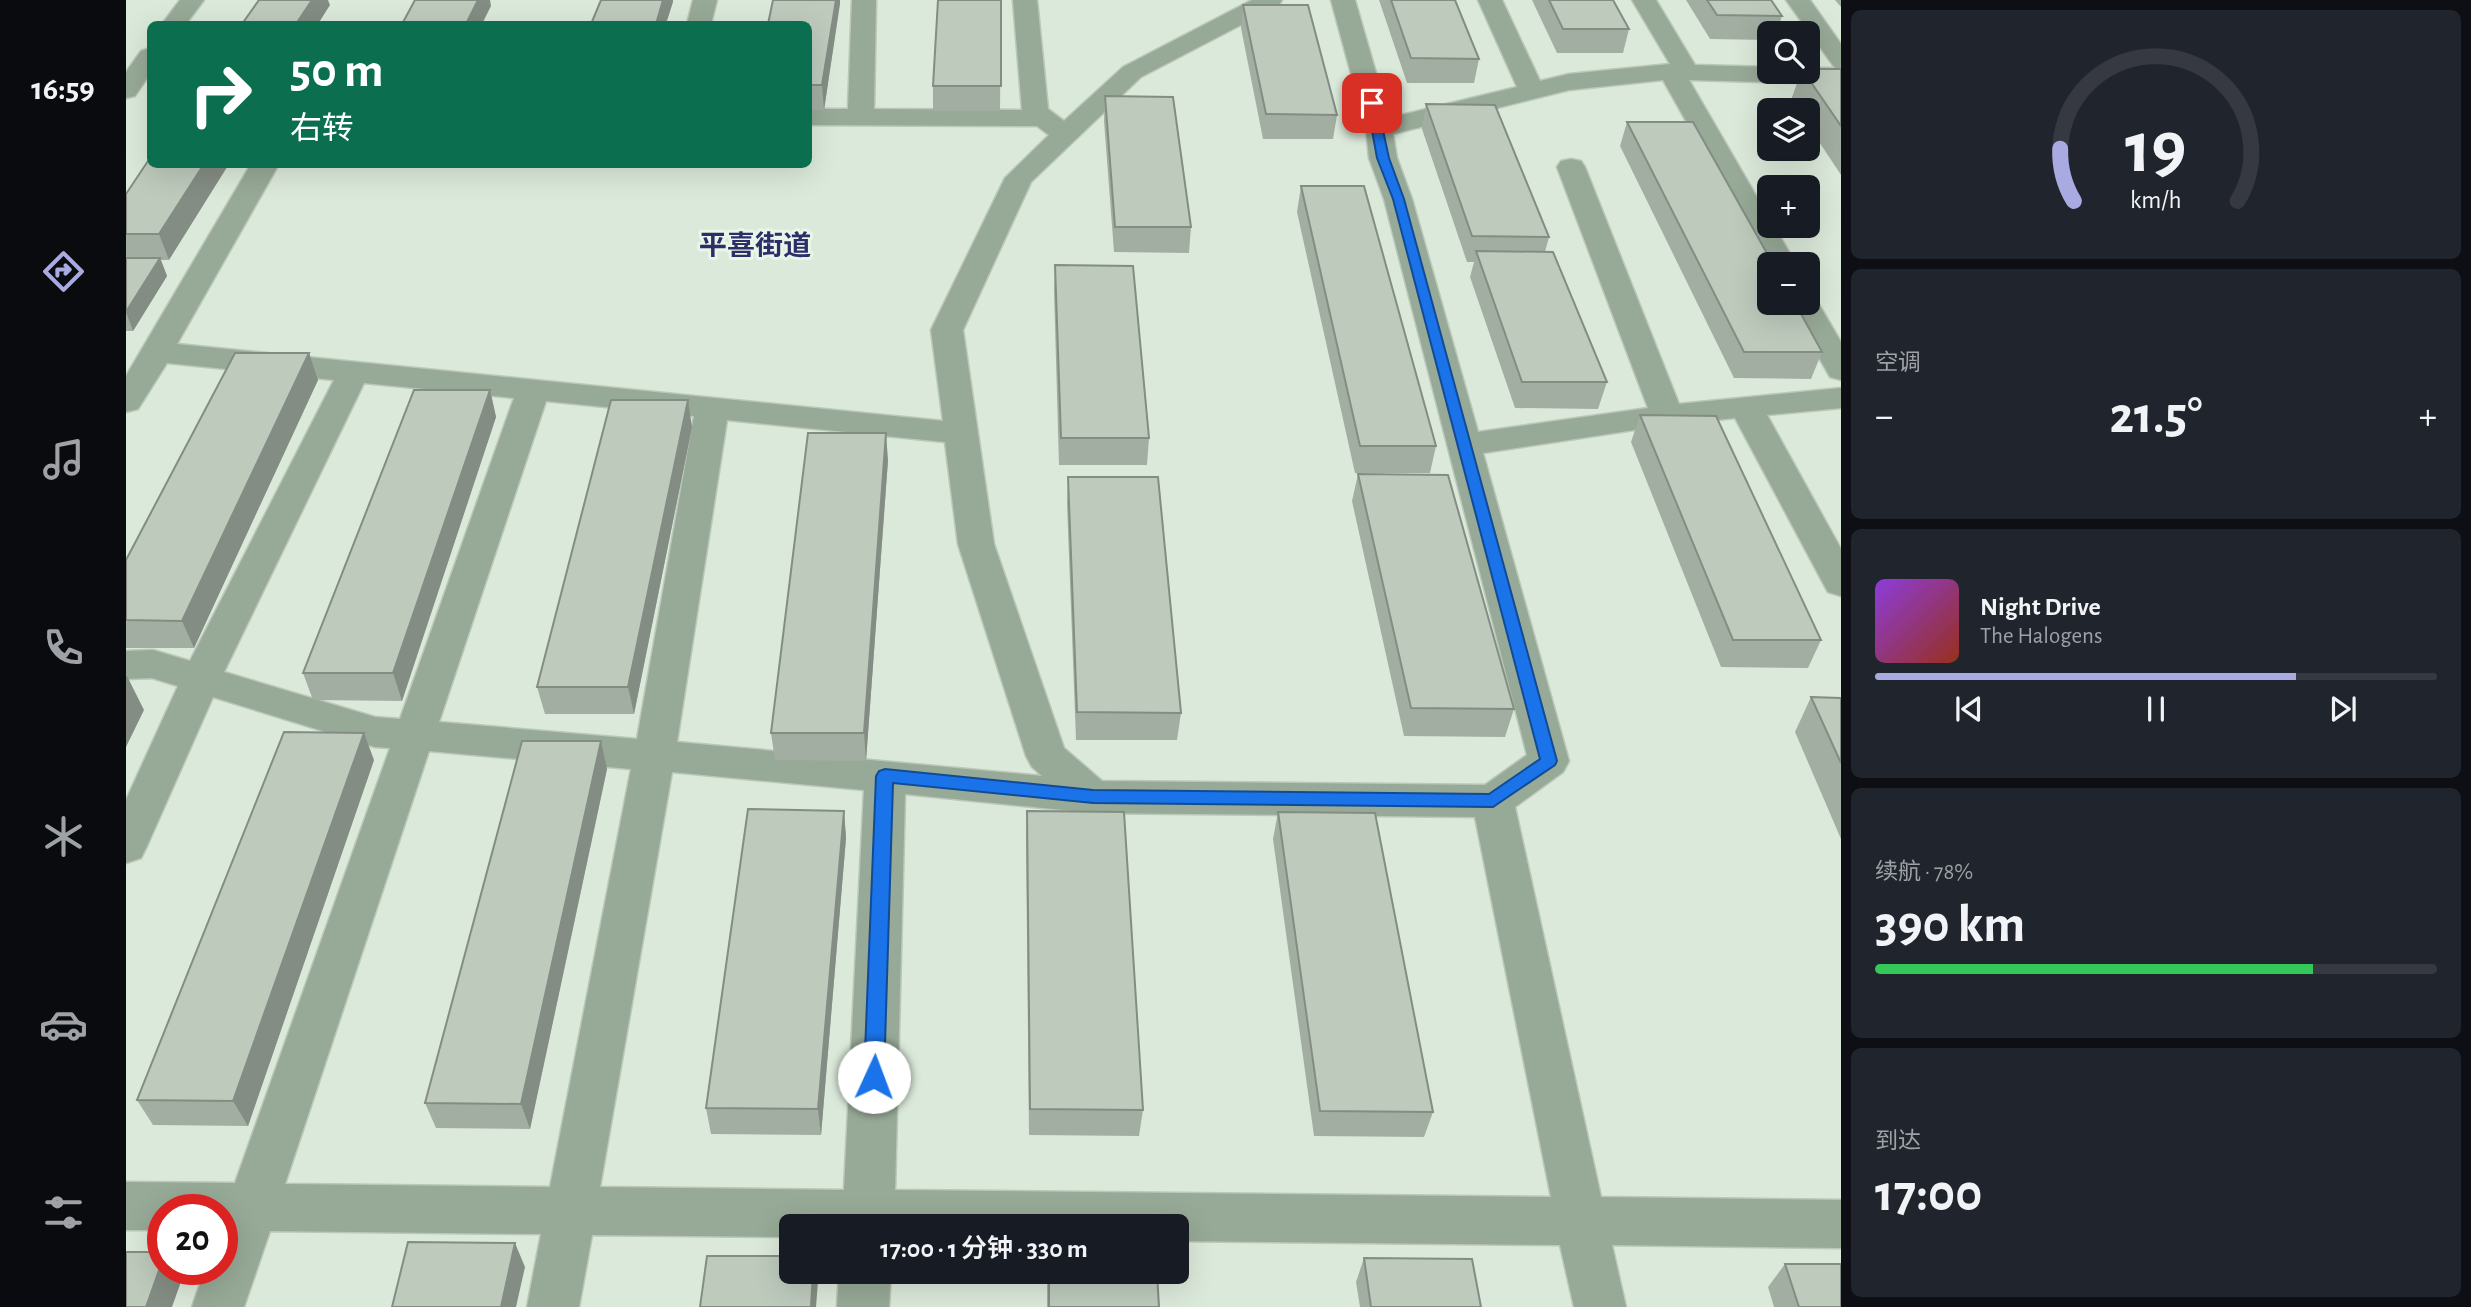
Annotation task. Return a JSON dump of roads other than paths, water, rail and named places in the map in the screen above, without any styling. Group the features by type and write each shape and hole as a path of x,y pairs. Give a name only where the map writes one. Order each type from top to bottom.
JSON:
{"street":[{"path":"176,21 192,0"},
{"path":"700,21 705,0"},
{"path":"861,117 864,0"},
{"path":"1025,0 1035,112 1054,126"},
{"path":"1093,797 1046,756 976,544 947,330 1019,178 1054,126 1132,72 1270,0"},
{"path":"126,665 153,664 375,732 885,776 1093,797 1493,801 1549,761 1398,199 1383,158 1379,129 1343,0"},
{"path":"1490,0 1532,91"},
{"path":"1644,0 1775,252"},
{"path":"1798,0 1841,62"},
{"path":"126,90 147,61"},
{"path":"1379,129 1569,82 1679,72 1841,76"},
{"path":"812,117 1054,126"},
{"path":"1571,167 1667,415"},
{"path":"126,402 158,352 263,168"},
{"path":"1810,315 1841,370"},
{"path":"158,352 961,433"},
{"path":"126,846 201,679 353,373"},
{"path":"218,1307 533,391"},
{"path":"1464,444 1667,415 1841,398"},
{"path":"1746,407 1841,583"},
{"path":"552,1307 654,756 712,408"},
{"path":"869,1214 885,776"},
{"path":"1493,801 1600,1307"},
{"path":"126,1206 570,1211 779,1217"},
{"path":"1189,1220 1841,1224"},
{"path":"863,1307 864,1284"}],"district":[{"name":"平喜街道","path":"755,247"}]}
